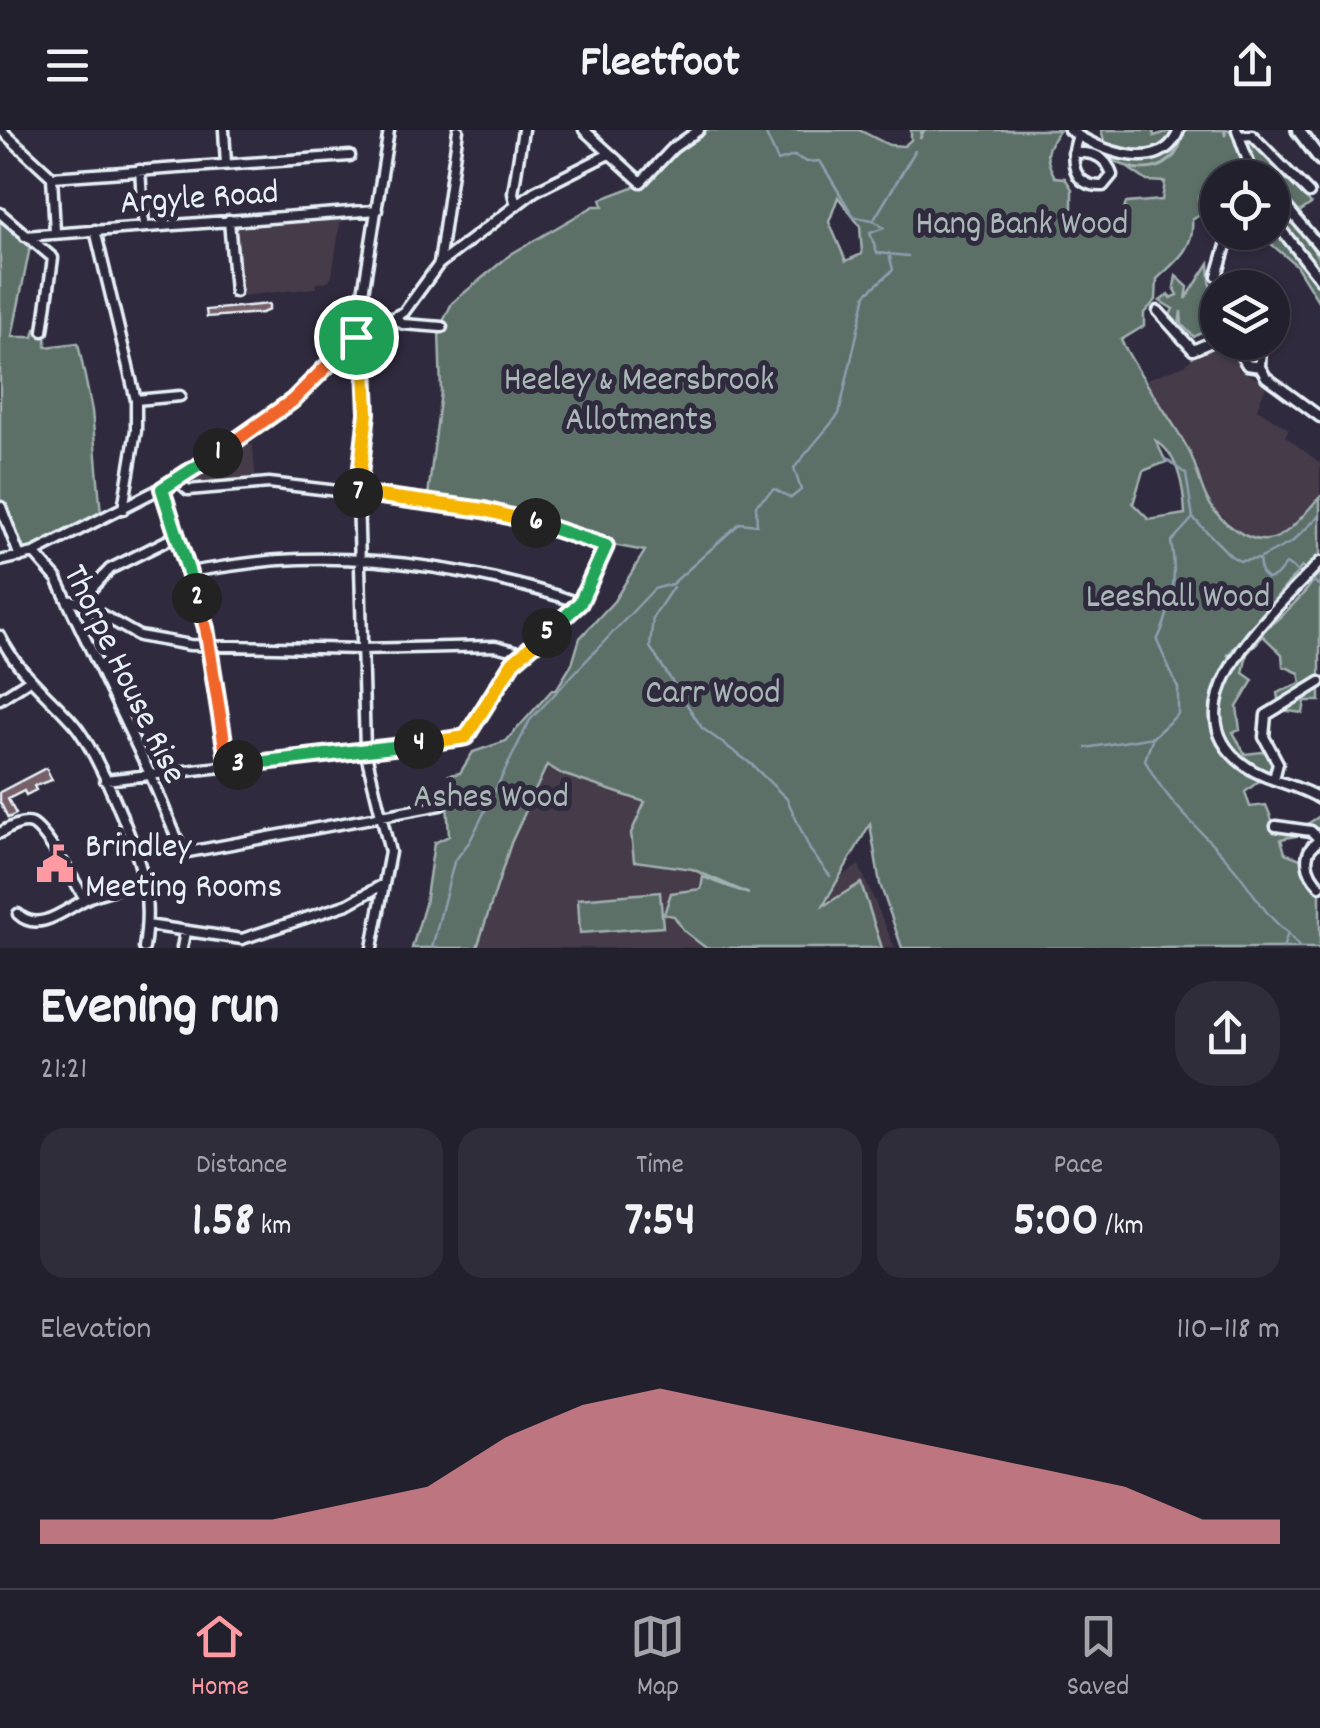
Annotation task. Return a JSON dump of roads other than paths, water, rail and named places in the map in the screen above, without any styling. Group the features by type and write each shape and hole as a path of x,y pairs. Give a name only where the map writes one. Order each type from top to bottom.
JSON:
{"main road":[{"path":"1298,130 1320,159"}],"street":[{"path":"1,130 52,177 55,232"},
{"path":"224,130 226,164"},
{"path":"356,337 389,130"},
{"path":"439,264 458,130"},
{"path":"516,206 514,194 523,130"},
{"path":"584,130 642,182 673,148 698,130"},
{"path":"1068,130 1116,152 1150,156 1172,146 1179,130"},
{"path":"1090,130 1090,141"},
{"path":"1248,160 1238,133 1252,135 1276,160"},
{"path":"1074,153 1088,152 1102,159 1112,174 1109,181 1096,187 1083,182 1072,166 1074,153 1078,136"},
{"path":"0,561 34,552 178,480 292,401 356,337 395,318 439,264 546,183 609,154"},
{"path":"52,177 350,156"},
{"path":"1285,160 1288,157"},
{"path":"140,170 144,226"},
{"path":"1290,174 1308,192"},
{"name":"Argyle Road","path":"25,236 377,210"},
{"path":"1290,211 1320,247"},
{"path":"0,214 53,262 43,331"},
{"path":"229,220 235,292"},
{"path":"95,230 136,400 136,430 123,509"},
{"path":"1290,241 1320,280"},
{"path":"1158,311 1192,350 1200,347"},
{"path":"395,318 403,324 442,327"},
{"path":"356,337 364,344 368,375 358,494 366,750 390,852 372,948"},
{"path":"1243,360 1246,365 1260,367"},
{"path":"1260,360 1260,367 1272,384 1320,417"},
{"path":"136,400 180,396"},
{"path":"104,780 462,740 513,662 580,603 606,546 484,510 269,483 188,490 178,480"},
{"path":"162,489 208,644 228,766"},
{"path":"0,507 20,557"},
{"path":"79,602 110,569 176,536"},
{"name":"Thorpe House Rise","path":"34,552 57,579 150,774 181,851 186,854 441,805"},
{"path":"188,572 284,560 360,561 481,576 580,603"},
{"path":"1319,563 1232,661 1218,698 1218,717 1226,746 1243,764 1320,800"},
{"path":"67,600 79,602 139,636 208,644 360,649 495,646 523,653"},
{"path":"0,636 28,681 82,735 104,780 144,882 144,948"},
{"path":"0,700 28,681"},
{"path":"1274,779 1278,763 1264,736 1266,716 1320,682"},
{"path":"0,832 23,823 36,827 64,862 85,899"},
{"path":"1276,826 1311,831 1320,840 1310,848 1306,862 1320,886"},
{"path":"18,914 23,920 59,916 85,899 144,882"},
{"path":"146,924 230,939 253,937 348,904 384,884"},
{"path":"182,948 184,932"}],"waterway":[{"path":"764,130 778,161 794,156 807,162 820,161 854,217 873,220 884,228 870,233 877,253 908,256"},
{"path":"875,218 915,151"},
{"path":"432,948 454,862 470,841 530,720 654,589 672,584 740,523 757,525 756,505 774,489 791,498 801,490 794,468 839,414 866,294 893,270 889,253"},
{"path":"1164,458 1186,474 1193,518 1231,556 1240,561 1259,559 1261,573 1267,579 1276,576 1286,564 1302,574"},
{"path":"1261,558 1292,542 1320,515"},
{"path":"1193,518 1171,542 1172,592 1157,641 1178,688 1178,714 1153,737 1145,760 1172,801 1288,933 1283,948"},
{"path":"1309,578 1320,586"},
{"path":"673,587 653,617 650,647 702,728 750,763 787,799 810,850 830,876"},
{"path":"1086,748 1153,737"},
{"path":"1288,933 1300,948"}],"place":[{"name":"Brindley Meeting Rooms","path":"55,864"}],"park label":[{"name":"Hang Bank Wood","path":"1022,221"},
{"name":"Heeley & Meersbrook Allotments","path":"639,397"},
{"name":"Leeshall Wood","path":"1178,594"},
{"name":"Carr Wood","path":"713,690"},
{"name":"Ashes Wood","path":"491,794"}]}
